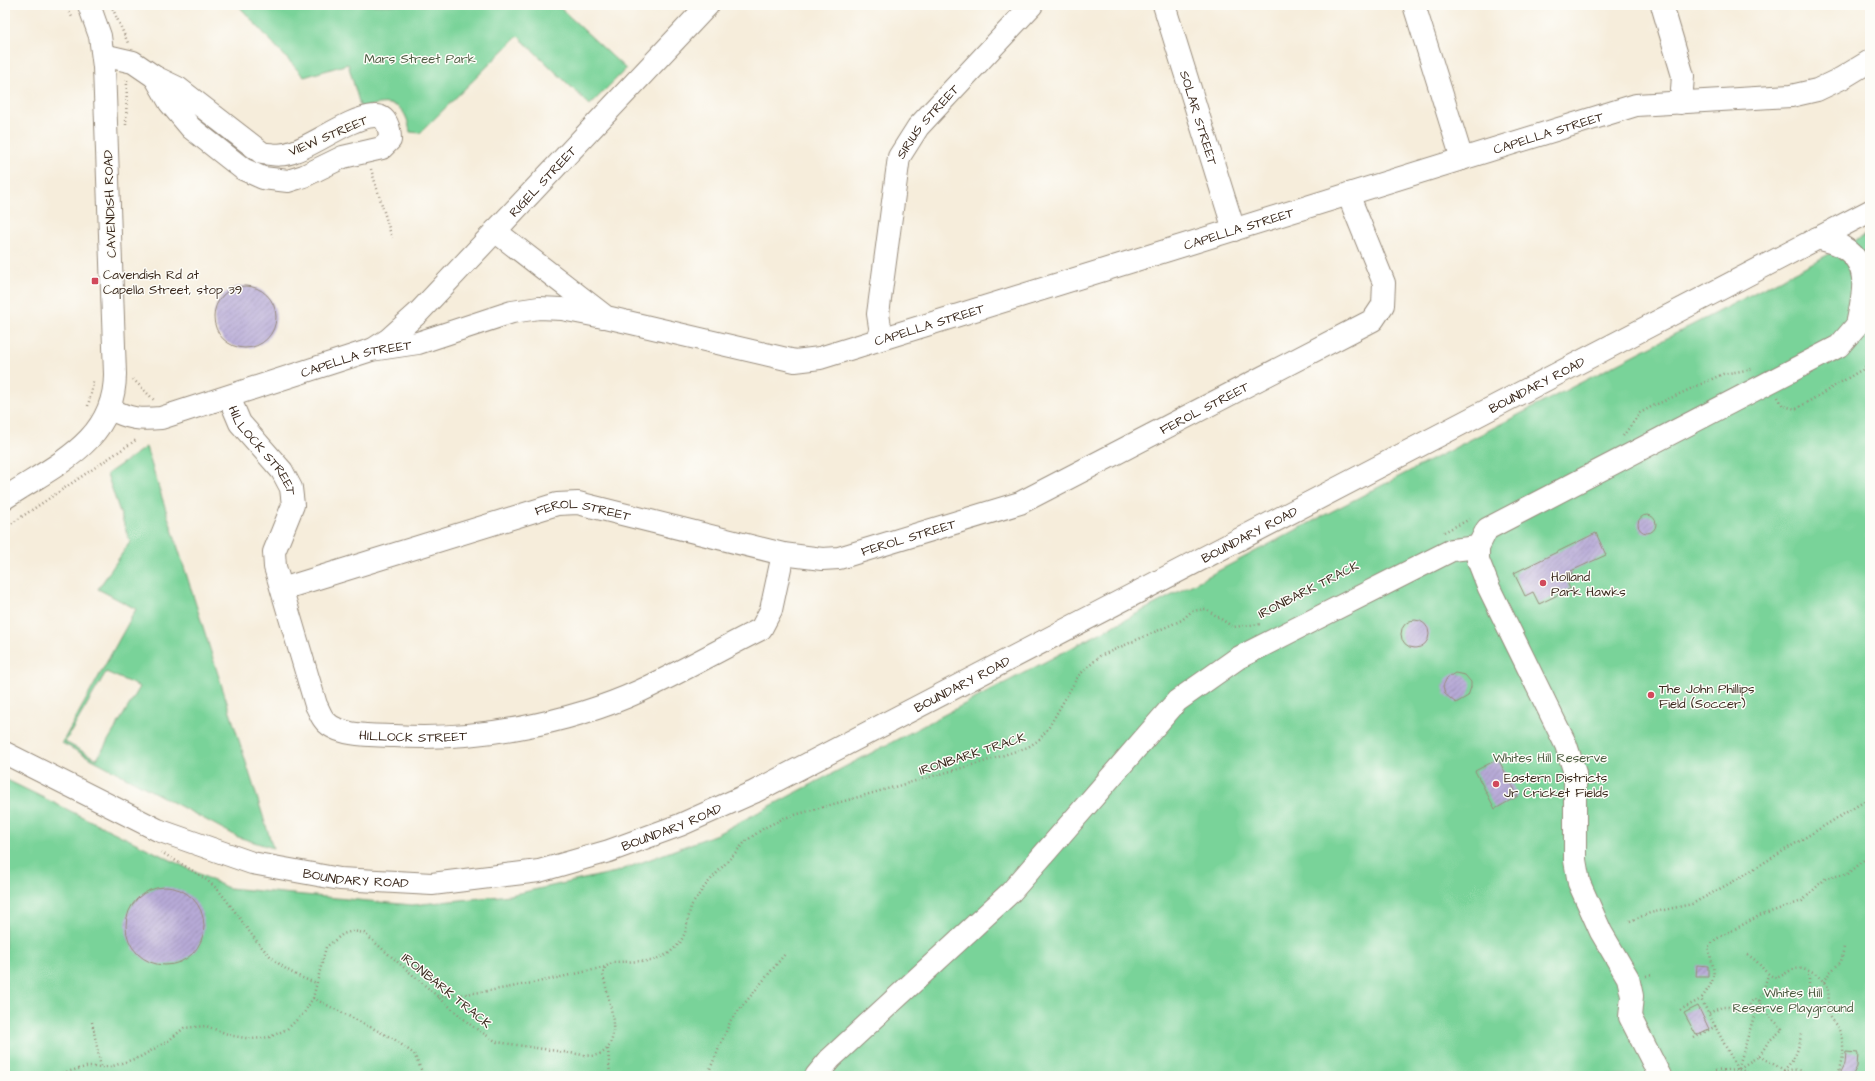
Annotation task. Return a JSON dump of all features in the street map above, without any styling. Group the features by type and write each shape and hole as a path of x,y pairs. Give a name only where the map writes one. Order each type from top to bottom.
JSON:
{"street":[{"name":"CAVENDISH ROAD","path":"5,498 50,470 84,445 99,429 110,409 114,397 115,374 103,55 97,26 88,5"},
{"name":"RIGEL STREET","path":"371,350 389,339 418,312 708,5"},
{"name":"SIRIUS STREET","path":"884,337 880,328 878,314 899,157 918,128 1032,5"},
{"name":"SOLAR STREET","path":"1164,5 1234,230"},
{"path":"1414,5 1462,159"},
{"path":"1665,6 1683,76 1681,103"},
{"name":"VIEW STREET","path":"103,55 133,62 155,77 178,88 262,153 275,156 294,152 360,119 375,116 384,118 390,129 390,140 382,148 342,157 304,176 288,181 264,178 243,169 191,128 170,103 155,77"},
{"name":"CAPELLA STREET","path":"110,409 130,418 141,420 156,418 229,397 371,350 418,342 512,312 532,309 562,309 606,317 795,361 820,358 1636,105 1791,96 1817,90 1842,78 1870,61"},
{"name":"FEROL STREET","path":"282,589 557,504 578,502 783,554 822,559 839,558 1020,503 1373,320 1383,306 1384,283 1348,194"},
{"name":"BOUNDARY ROAD","path":"5,753 158,830 252,863 340,878 432,884 539,871 623,846 680,825 761,788 1817,238 1868,216"},
{"name":"CAPELLA STREET","path":"495,231 606,317"},
{"path":"1660,1076 1630,1017 1632,996 1628,978 1601,932 1579,883 1575,860 1575,773 1566,745 1489,588 1478,560 1478,547 1488,529 1839,346 1863,318 1864,283 1862,268 1853,255 1840,245 1817,238"},
{"name":"HILLOCK STREET","path":"229,397 240,423 282,471 291,488 293,505 274,552 275,567 316,705 325,722 340,730 358,734 422,738 484,734 538,724 590,710 640,691 761,629 771,610 783,554"},
{"path":"816,1076 830,1059 1011,892 1178,701 1238,658 1452,550 1478,547"}],"path":[{"path":"66,5 75,22"},
{"path":"111,5 129,45"},
{"path":"126,130 127,74"},
{"path":"366,151 392,238"},
{"path":"1620,438 1625,435 1640,413 1723,374 1756,369 1767,377 1783,406 1796,409 1863,369 1870,362"},
{"path":"86,412 96,374"},
{"path":"133,374 134,381 155,399 152,404"},
{"path":"5,528 136,440"},
{"path":"1438,535 1473,517"},
{"name":"IRONBARK TRACK","path":"438,997 484,992 537,983 605,967 613,962 651,961 668,954 680,943 685,933 691,906 705,886 746,841 764,828 784,818 976,764 1028,747 1039,740 1049,727 1078,676 1100,656 1182,620 1192,611 1206,609 1233,627 1258,626 1265,622"},
{"path":"1630,921 1650,913 1692,904 1734,881 1870,798"},
{"path":"158,830 153,846 218,890 257,943 272,959 290,972 317,983"},
{"path":"1680,1010 1701,999 1713,979 1714,968 1708,947 1716,939 1759,916 1802,901 1826,878 1848,874 1870,855"},
{"name":"IRONBARK TRACK","path":"51,1076 86,1067 110,1067 140,1057 168,1041 184,1028 206,1026 233,1036 252,1039 270,1037 287,1029 304,1013 313,998 326,947 343,934 353,931 364,933 472,1026 497,1042 590,1056 599,1055 608,1049"},
{"path":"1824,982 1830,972 1841,962 1844,947"},
{"path":"707,1076 731,1020 785,954"},
{"path":"1747,955 1756,959 1768,975 1776,978 1794,969 1803,968 1824,982 1828,988 1829,1016 1839,1029 1842,1038 1842,1065 1837,1076"},
{"path":"605,967 603,975 614,1030 612,1042 608,1049 610,1076"},
{"path":"1809,972 1809,988"},
{"path":"1760,1001 1768,975"},
{"path":"313,998 394,1039 414,1054 424,1076"},
{"path":"1701,999 1741,1076"},
{"path":"1755,1013 1749,1006 1754,999 1760,1001 1763,1005 1762,1010"},
{"path":"1709,1013 1722,1007 1742,1013 1751,1010"},
{"path":"1738,1069 1755,1013 1762,1010"},
{"path":"1738,1069 1759,1056 1769,1041 1783,1029 1762,1010"},
{"path":"92,1022 101,1067"},
{"path":"1694,1038 1716,1026"},
{"path":"1776,1076 1794,1060 1799,1048 1801,1034"},
{"path":"1759,1056 1784,1070 1791,1069 1804,1071 1810,1076"},
{"path":"1716,1071 1738,1069 1757,1076"}],"green space":[{"name":"Mars Street Park","path":"238,5 557,5 626,69 590,105 518,36 420,133 410,132 406,117 398,107 380,104 361,109 348,64 304,77"},
{"name":"Whites Hill Reserve","path":"1870,233 1870,1076 5,1076 5,779 228,888 412,905 510,895 616,872 717,834 1319,518"},
{"path":"146,447 273,848 238,837 62,743 136,609 98,589 130,542 107,474","holes":["106,672 140,687 97,759 65,742"]}],"building":[{"path":"239,286 251,286 267,295 274,305 276,317 274,329 267,339 251,348 239,348 228,343 219,334 214,323 214,311 219,300 228,291"},
{"path":"1647,515 1653,518 1656,524 1653,530 1647,533 1641,530 1638,524 1641,518"},
{"name":"Holland Park Hawks","path":"1596,533 1606,555 1571,571 1572,574 1565,577 1570,589 1539,604 1533,592 1525,596 1514,573"},
{"path":"1415,620 1425,624 1429,634 1425,644 1415,648 1405,644 1401,634 1405,624"},
{"path":"1455,673 1465,675 1471,682 1468,696 1456,703 1445,694 1443,686 1447,678"},
{"name":"Eastern Districts Jr Cricket Fields","path":"1498,759 1518,796 1495,809 1475,771"},
{"path":"165,887 180,890 192,899 201,911 204,926 201,941 192,953 180,962 165,965 150,962 138,953 129,941 126,926 129,911 138,899 150,890"},
{"path":"1697,965 1708,966 1708,977 1696,977"},
{"path":"1698,1006 1709,1029 1696,1035 1684,1013"},
{"path":"1846,1052 1858,1053 1857,1067 1852,1076 1839,1076 1845,1064"}],"place":[{"name":"Cavendish Rd at Capella Street, stop 39","path":"95,281"},
{"name":"Holland Park Hawks","path":"1543,583"},
{"name":"The John Phillips Field (Soccer)","path":"1651,695"},
{"name":"Eastern Districts Jr Cricket Fields","path":"1496,784"}],"park label":[{"name":"Whites Hill Reserve Playground","path":"1793,1000"}]}
